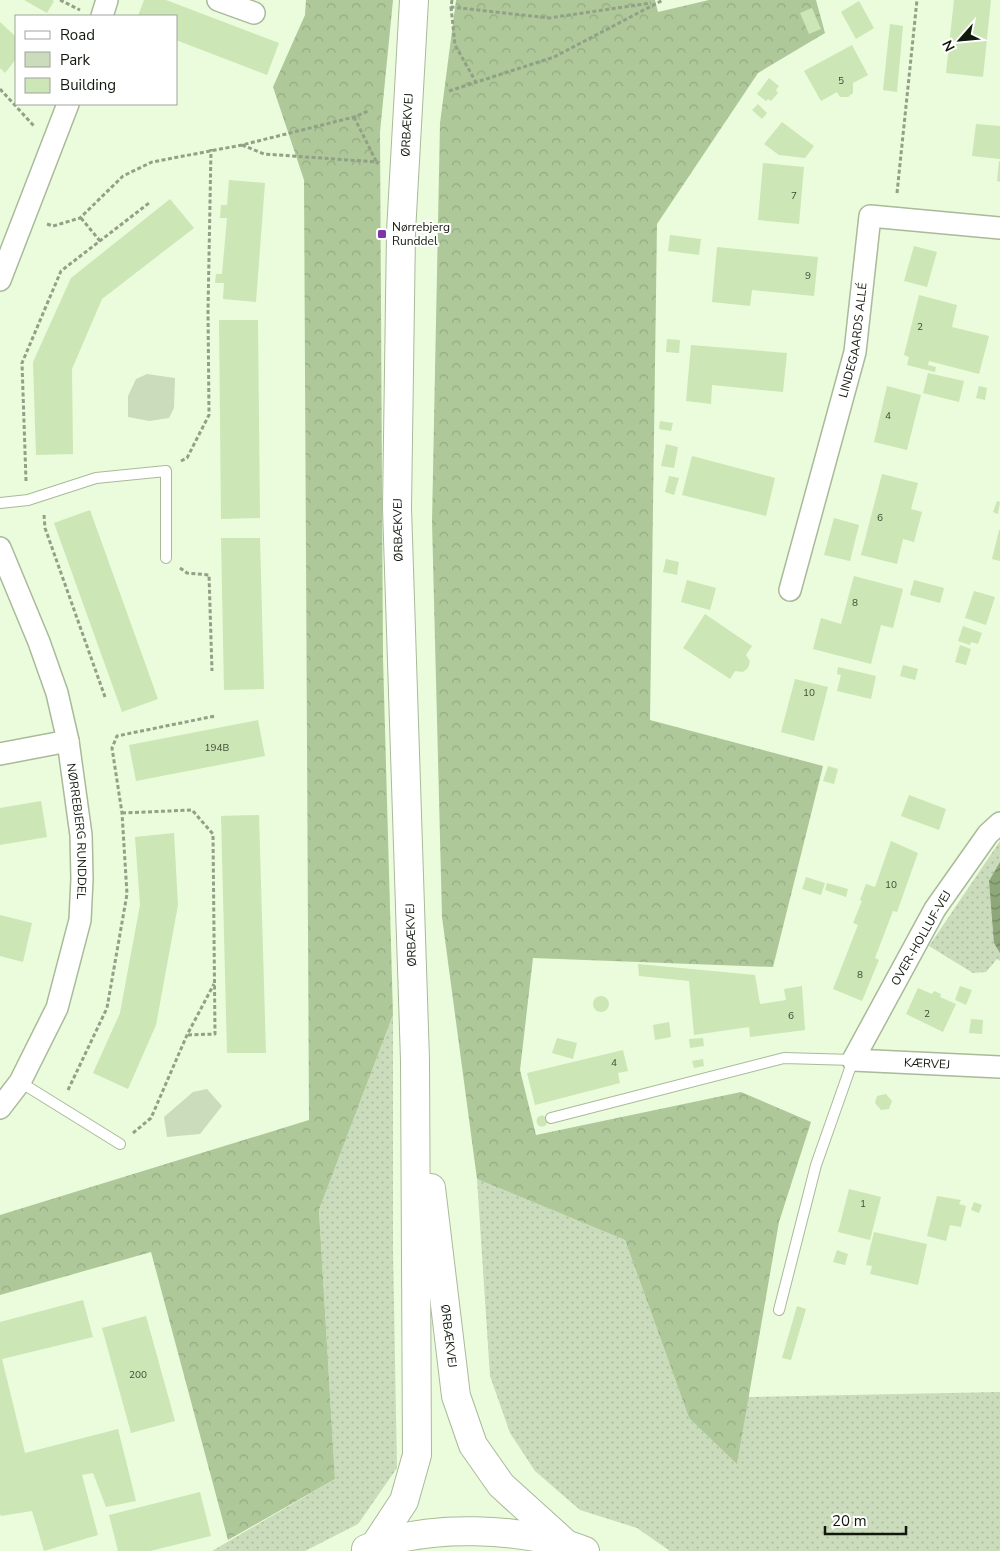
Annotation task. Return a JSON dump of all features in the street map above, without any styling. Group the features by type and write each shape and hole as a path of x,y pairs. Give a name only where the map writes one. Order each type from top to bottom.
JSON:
{"main road":[{"name":"ØRBÆKVEJ","path":"367,1548 404,1502 418,1454 415,1060 397,508 400,232 414,0"},
{"name":"ØRBÆKVEJ","path":"415,1060 456,1396 473,1445 501,1485 575,1547"},
{"path":"367,1548 437,1532 502,1532 575,1547"}],"street":[{"path":"92,14 107,0"},
{"path":"218,0 254,13"},
{"path":"0,280 68,105"},
{"name":"LINDEGAARDS ALLÉ","path":"790,590 855,352 870,216 1000,228"},
{"name":"NØRREBJERG RUNDDEL","path":"0,548 39,642 57,693 68,741 81,835 80,920 57,1008 20,1082 0,1108"},
{"path":"0,754 68,741"},
{"name":"OVER-HOLLUF-VEJ","path":"853,1060 935,909 988,834 1000,823"},
{"name":"KÆRVEJ","path":"853,1060 1000,1067"}],"lane":[{"path":"0,503 28,500 96,478 166,471 166,558"},
{"path":"550,1118 784,1058 853,1060 816,1165 779,1310"},
{"path":"20,1082 120,1144"}],"path":[{"path":"60,0 92,14"},
{"path":"452,0 451,7 456,46 477,84"},
{"path":"449,91 477,84 554,57 654,3 663,0"},
{"path":"895,218 917,0"},
{"path":"451,7 549,18 654,3"},
{"path":"0,89 52,145"},
{"path":"24,216 53,226 80,218 123,176 152,162 211,149 242,145 354,117 368,111"},
{"path":"354,117 377,162 378,172"},
{"path":"242,145 264,154 377,162"},
{"path":"166,471 187,458 209,415 208,311 211,149"},
{"path":"28,500 22,363 61,271 149,203"},
{"path":"80,218 100,241"},
{"path":"41,495 45,528 105,697"},
{"path":"166,558 187,573 209,575 212,671"},
{"path":"58,1107 83,1061 107,1008 127,894 122,813 112,748 117,736 215,716"},
{"path":"122,813 192,810 213,834 216,1034 187,1035"},
{"path":"120,1144 151,1118 187,1035 215,983"}],"green space":[{"path":"306,0 393,0 380,132 383,658 393,1015 319,1210 335,1479 228,1540 151,1252 0,1295 0,1215 309,1120 304,180 273,87 305,15"},
{"path":"456,0 655,0 658,12 709,0 816,0 825,33 758,73 657,224 650,720 823,766 773,967 533,958 520,1070 536,1135 741,1092 811,1122 779,1222 737,1464 689,1418 625,1240 477,1179 442,917 432,522 440,123"},
{"path":"147,374 175,378 174,408 169,418 149,421 128,417 128,396 136,379"},
{"path":"1000,841 1000,961 997,959 986,972 973,973 929,946"},
{"path":"393,1015 393,1250 397,1468 358,1524 305,1551 212,1551 335,1479 319,1210"},
{"path":"207,1089 222,1106 200,1134 167,1137 164,1117 193,1092"},
{"path":"477,1179 625,1240 689,1418 737,1463 748,1397 1000,1392 1000,1551 670,1551 637,1528 580,1510 535,1471 510,1433 490,1376"}],"water":[{"path":"1000,862 1000,953 994,943 989,881"}],"building":[{"path":"24,0 52,0 54,1 47,13"},
{"path":"144,0 166,0 279,43 267,75 178,41 178,15 138,15"},
{"path":"954,0 991,0 983,77 946,73"},
{"path":"859,1 874,28 856,39 841,12"},
{"path":"812,8 821,29 809,34 800,13"},
{"path":"0,22 15,36 15,60 5,73 0,68"},
{"path":"890,24 903,26 897,92 883,90"},
{"path":"852,45 868,75 853,83 853,93 848,97 840,97 837,92 821,101 804,71"},
{"path":"769,78 779,86 776,90 778,93 771,101 768,99 766,101 757,94"},
{"path":"758,104 767,113 762,119 752,110"},
{"path":"782,122 814,146 805,158 779,155 764,144"},
{"path":"976,124 1000,126 1000,159 972,156"},
{"path":"1000,161 1000,182 997,181"},
{"path":"763,163 804,167 799,224 758,220"},
{"path":"229,180 265,183 256,302 223,299 224,283 215,283 216,274 222,274 227,218 220,218 221,205 227,205"},
{"path":"170,199 194,228 102,299 72,369 73,454 36,455 33,362 71,278"},
{"path":"670,235 701,239 699,255 668,251"},
{"path":"914,246 937,252 927,287 904,281"},
{"path":"717,247 818,257 814,296 752,290 750,306 712,302"},
{"path":"919,295 957,305 952,327 989,336 979,374 929,361 928,365 936,367 935,372 907,365 909,357 904,355"},
{"path":"219,320 258,320 260,518 221,519"},
{"path":"667,339 680,340 679,353 666,352"},
{"path":"691,345 787,353 783,392 712,385 711,404 686,401"},
{"path":"928,373 964,381 959,402 923,393"},
{"path":"887,386 921,395 907,450 874,442"},
{"path":"979,386 987,388 985,400 976,398"},
{"path":"660,421 673,423 671,431 659,429"},
{"path":"666,444 678,447 674,468 661,466"},
{"path":"692,456 775,478 766,516 682,495"},
{"path":"882,474 918,483 911,509 922,512 914,542 903,539 897,564 861,555"},
{"path":"669,476 679,478 674,495 665,492"},
{"path":"997,501 1000,502 998,514 993,512"},
{"path":"90,510 158,699 122,712 54,523"},
{"path":"834,518 859,525 850,561 824,555"},
{"path":"1000,530 1000,561 992,559"},
{"path":"221,538 260,538 264,689 224,690"},
{"path":"666,559 679,562 677,575 663,572"},
{"path":"854,576 903,589 893,628 881,625 871,664 813,649 821,618 841,624"},
{"path":"687,580 716,588 710,610 681,602"},
{"path":"914,580 944,588 940,603 910,595"},
{"path":"974,591 995,597 986,625 965,618"},
{"path":"705,614 752,646 746,655 750,661 748,668 743,672 735,671 730,679 683,648"},
{"path":"963,626 982,633 978,644 971,642 970,645 958,641"},
{"path":"960,645 971,649 966,665 955,662"},
{"path":"903,665 918,669 915,680 900,676"},
{"path":"838,667 876,676 871,699 837,691 841,675 837,674"},
{"path":"795,679 828,687 814,741 781,732"},
{"path":"258,720 265,756 136,781 129,745"},
{"path":"828,766 838,769 834,784 823,781"},
{"path":"909,795 946,809 939,830 901,816"},
{"path":"41,801 47,837 0,845 0,808"},
{"path":"259,815 266,1053 227,1053 221,816"},
{"path":"174,833 178,905 156,1025 128,1089 93,1073 120,1013 140,905 135,837"},
{"path":"891,841 918,853 897,912 893,911 875,958 879,960 862,1001 833,989 858,925 853,923 862,901 860,900 866,884 875,887"},
{"path":"806,877 825,883 821,895 802,889"},
{"path":"827,883 848,889 846,897 825,890"},
{"path":"0,915 32,923 23,962 0,956"},
{"path":"638,964 755,975 760,1004 786,1000 784,989 802,986 805,1030 750,1037 749,1027 694,1035 689,981 639,976"},
{"path":"960,986 972,990 966,1005 955,1000"},
{"path":"918,988 932,994 934,991 941,994 940,997 956,1004 943,1032 906,1014"},
{"path":"601,996 607,998 609,1004 607,1010 601,1012 595,1010 593,1004 595,998"},
{"path":"971,1019 983,1020 982,1034 969,1033"},
{"path":"669,1022 671,1037 655,1040 653,1025"},
{"path":"557,1038 577,1043 573,1059 552,1053"},
{"path":"703,1038 704,1046 690,1048 689,1039"},
{"path":"623,1050 628,1071 618,1073 620,1083 535,1105 527,1073"},
{"path":"703,1059 704,1066 694,1068 692,1061"},
{"path":"886,1094 892,1101 889,1109 881,1110 875,1103 877,1096"},
{"path":"542,1115 548,1121 542,1127 536,1121"},
{"path":"849,1189 881,1197 870,1240 838,1232"},
{"path":"937,1196 961,1200 959,1204 966,1206 961,1227 950,1225 946,1241 927,1236"},
{"path":"974,1202 982,1205 979,1213 971,1210"},
{"path":"874,1232 927,1244 918,1285 870,1274 872,1266 866,1265"},
{"path":"837,1250 848,1254 845,1265 833,1262"},
{"path":"83,1300 93,1337 2,1359 25,1453 118,1429 136,1501 106,1507 93,1473 82,1475 98,1535 44,1551 32,1511 1,1516 0,1514 0,1322"},
{"path":"797,1306 806,1309 791,1360 782,1358"},
{"path":"146,1316 175,1421 131,1433 102,1328"},
{"path":"200,1492 211,1536 150,1551 118,1551 109,1515"}],"place":[{"name":"Nørrebjerg Runddel","path":"382,234"}]}
